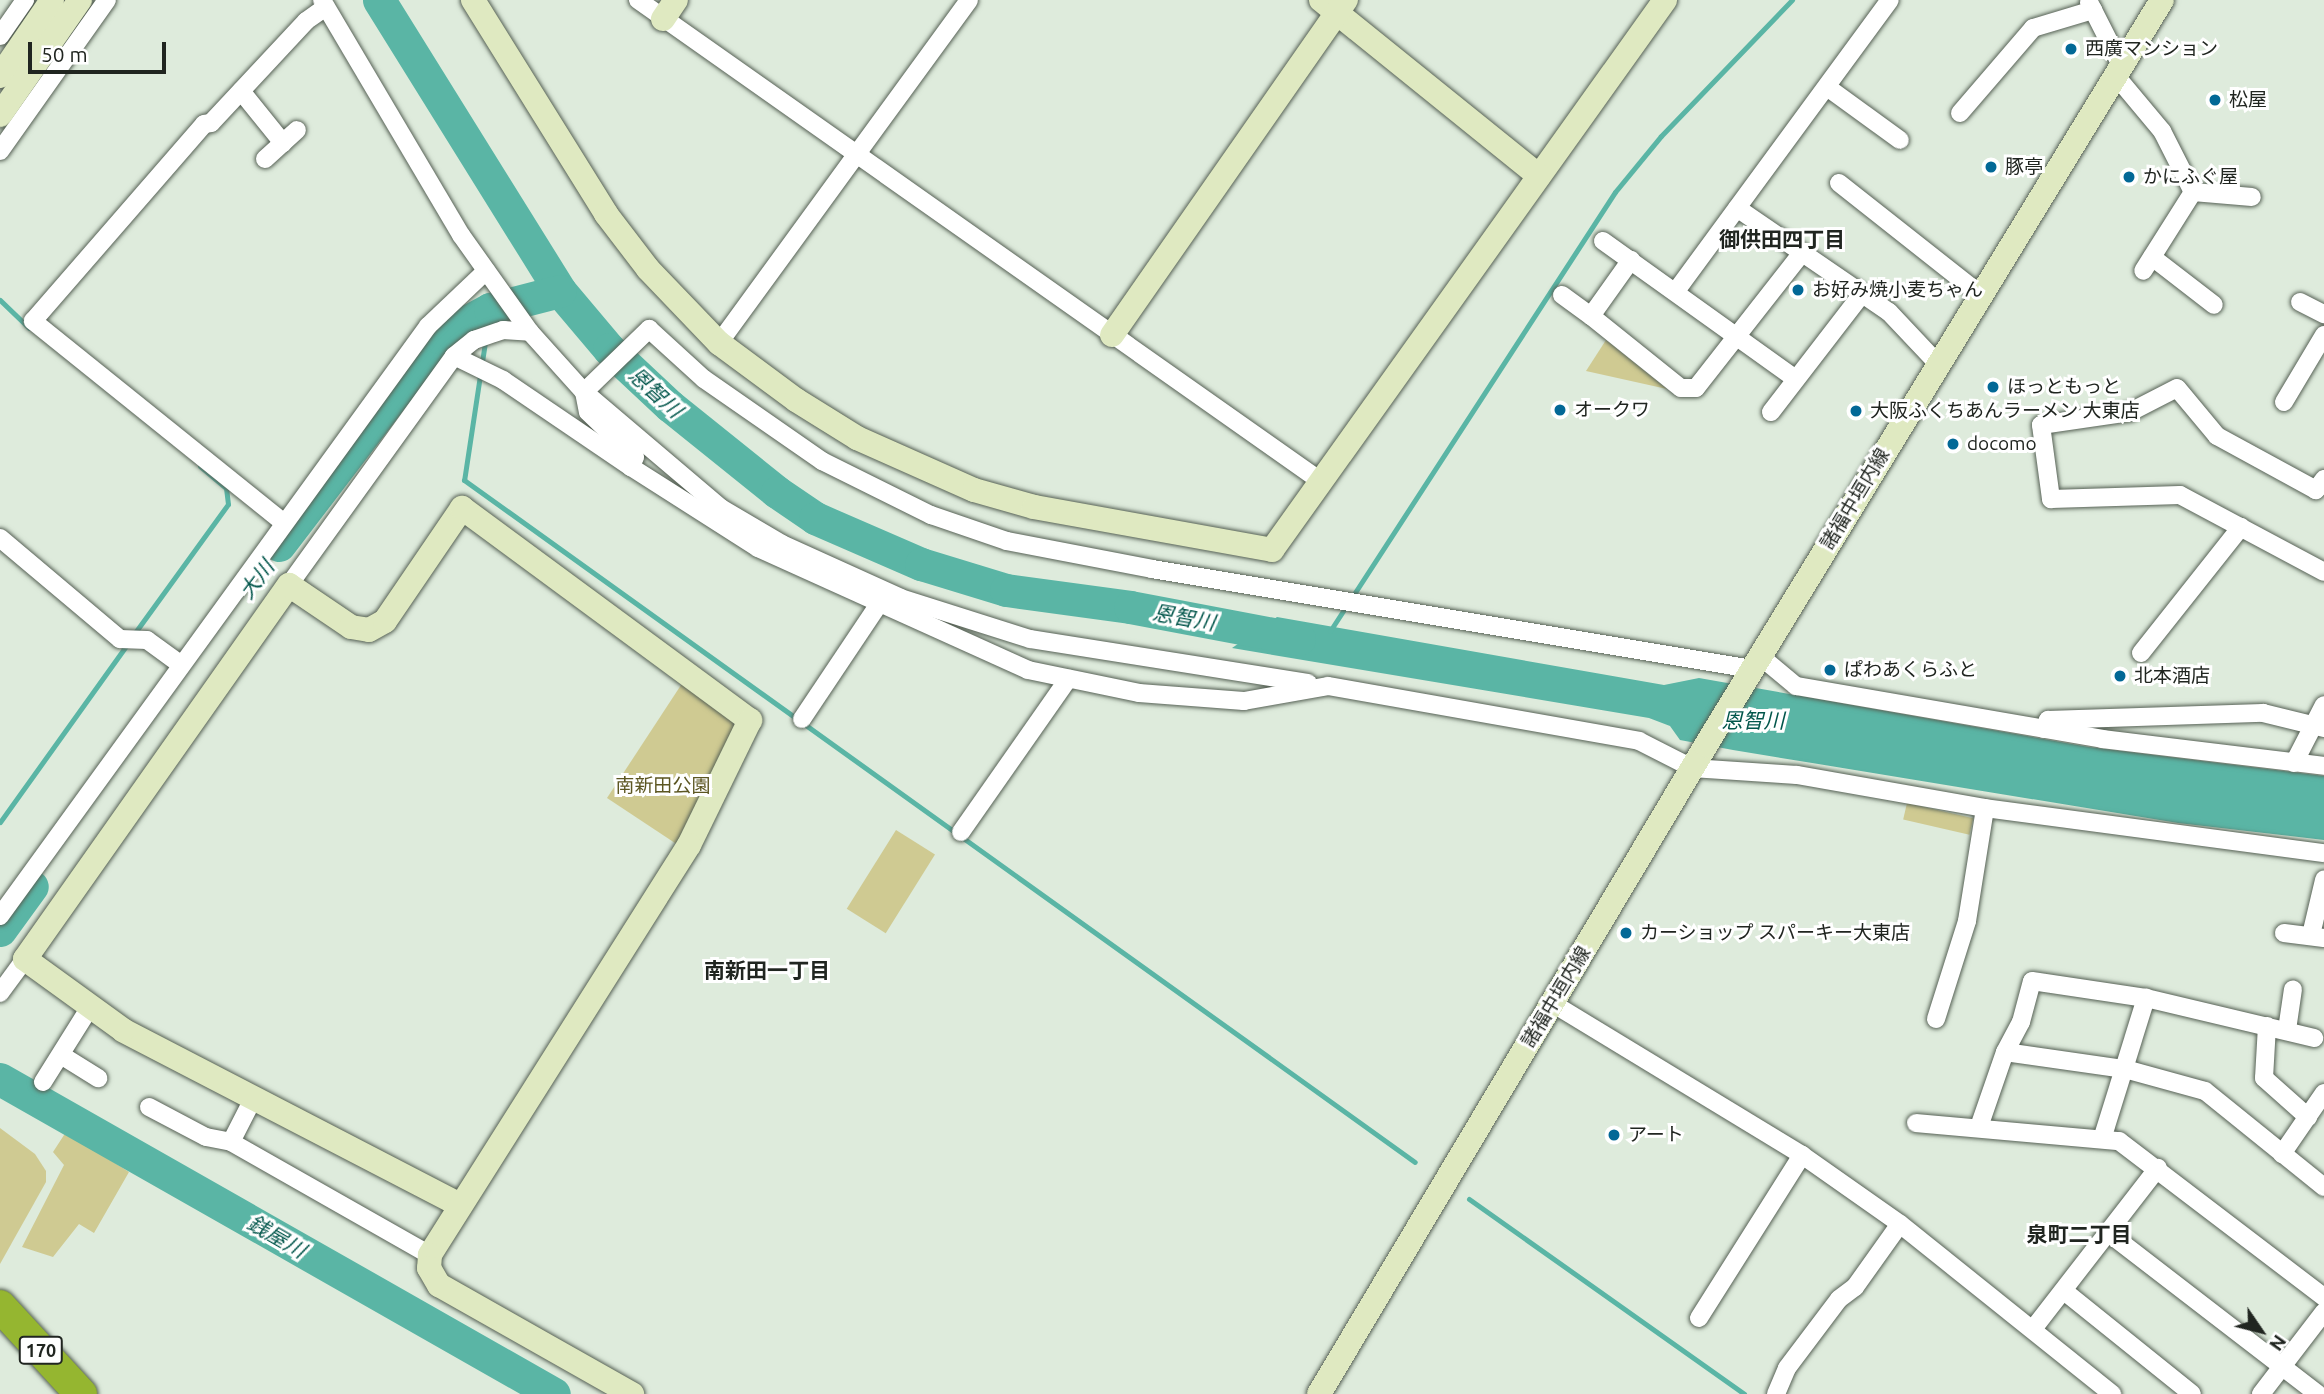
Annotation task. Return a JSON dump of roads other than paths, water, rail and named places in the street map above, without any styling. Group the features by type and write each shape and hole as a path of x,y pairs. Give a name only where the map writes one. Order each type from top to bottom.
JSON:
{"highway":[{"name":"170","path":"0,1306 81,1394"}],"street":[{"path":"0,36 25,0"},
{"path":"0,115 11,73 52,0"},
{"path":"11,73 80,0"},
{"path":"0,151 107,0"},
{"path":"473,0 606,214 649,269 719,343 857,438 974,490 1034,507 1272,550 1319,480 1665,0"},
{"path":"638,0 669,9 857,155 1319,480"},
{"path":"719,343 969,0"},
{"path":"1676,291 1890,0"},
{"name":"諸福中垣内線","path":"1320,1394 1753,667 2162,0"},
{"path":"284,522 33,321 204,124 211,123 324,3 486,271 530,332 584,392 721,508 782,544 901,598 1031,639 1247,677 1328,686 1639,741 1692,768 1797,775 1985,808 2324,853"},
{"path":"1112,335 1334,4 1539,176"},
{"path":"1960,113 2032,28 2091,5 2119,72 2162,131 2193,192"},
{"path":"1826,87 1900,140"},
{"path":"241,91 283,143"},
{"path":"265,159 298,130"},
{"path":"1839,183 1982,295"},
{"path":"2193,192 2252,197"},
{"path":"2193,192 2147,264 2214,305"},
{"path":"1737,208 1889,312 1938,364"},
{"path":"1603,241 1739,335 1796,379"},
{"path":"1562,295 1681,388 1696,388 1802,253"},
{"path":"1591,316 1630,260"},
{"path":"0,916 180,663 428,327 486,271"},
{"path":"1770,412 1862,294"},
{"path":"2300,302 2324,314"},
{"path":"584,392 649,329 704,379 822,461 931,515 1007,541 1152,569 1753,667 1796,686 2044,729 2324,766"},
{"path":"0,993 454,356 474,340 503,330 530,332"},
{"path":"2284,402 2324,335"},
{"path":"454,356 503,380 631,467 758,548 1028,670 1139,693 1244,701 1328,686"},
{"path":"2324,479 2316,489 2217,436 2177,388 2130,412 2041,425 2051,499 2180,495 2324,572"},
{"path":"584,392 588,412 635,457 631,467"},
{"path":"289,585 351,627 369,629 385,621 463,508 750,720 689,845 458,1204 430,1255 429,1268 439,1285 632,1394"},
{"path":"2141,653 2241,527"},
{"path":"0,538 120,639 141,640 180,663"},
{"path":"803,719 878,604"},
{"path":"961,831 1068,679"},
{"path":"2294,763 2319,726 2324,705"},
{"path":"2044,729 2048,720 2263,713 2319,726"},
{"path":"1936,1019 1967,920 1985,808"},
{"path":"2284,933 2318,936 2324,880"},
{"path":"25,959 123,1030 458,1204"},
{"path":"1979,1127 2005,1052 2021,1022 2032,981 2146,998 2314,1038"},
{"path":"2287,1030 2293,989"},
{"path":"2104,1136 2146,998"},
{"path":"1552,1003 1802,1155 1900,1224 2034,1329 2102,1391"},
{"path":"43,1082 90,1007"},
{"path":"2267,1026 2264,1078 2308,1117"},
{"path":"2005,1052 2125,1069 2205,1091 2324,1187"},
{"path":"61,1055 98,1078"},
{"path":"2282,1154 2324,1093"},
{"path":"231,1142 253,1099"},
{"path":"149,1107 206,1137 231,1142 430,1255"},
{"path":"1916,1123 2104,1136 2119,1141 2158,1168 2324,1297"},
{"path":"1699,1318 1802,1155"},
{"path":"2034,1329 2110,1234 2158,1168"},
{"path":"1776,1394 1787,1368 1900,1224"},
{"path":"2110,1234 2318,1394"},
{"path":"2064,1291 2192,1394"},
{"path":"2261,1394 2324,1312"}],"water":[{"name":"恩智川","path":"1277,617 1664,685 1699,678 2089,747 2324,776 2324,840 2178,823 1733,750 1680,740 1670,726 1649,718 1232,648"}],"waterway":[{"name":"恩智川","path":"379,0 560,291 609,349 670,406 777,492 815,518 921,564 1006,590 1130,607 1299,639"},
{"path":"1330,631 1615,192 1661,136 1792,0"},
{"name":"大川","path":"279,545 438,337 490,309 560,291"},
{"path":"0,300 29,328"},
{"path":"490,309 464,480 1415,1162"},
{"path":"134,634 228,504 226,488 200,466"},
{"path":"0,822 129,642"},
{"name":"大川","path":"0,930 32,886"},
{"name":"銭屋川","path":"0,1079 554,1394"},
{"path":"1469,1199 1744,1394"}],"place":[{"name":"西廣マンション","path":"2071,49"},
{"name":"松屋","path":"2215,100"},
{"name":"豚亭","path":"1991,167"},
{"name":"かにふぐ屋","path":"2129,177"},
{"name":"お好み焼小麦ちゃん","path":"1798,290"},
{"name":"ほっともっと","path":"1993,387"},
{"name":"オークワ","path":"1560,410"},
{"name":"大阪ふくちあんラーメン 大東店","path":"1856,411"},
{"name":"docomo","path":"1953,444"},
{"name":"ぱわあくらふと","path":"1830,670"},
{"name":"北本酒店","path":"2120,676"},
{"name":"カーショップ スパーキー大東店","path":"1626,933"},
{"name":"アート","path":"1614,1135"}],"district":[{"name":"御供田四丁目","path":"1782,239"},
{"name":"南新田一丁目","path":"767,970"},
{"name":"泉町二丁目","path":"2079,1234"}],"park label":[{"name":"南新田公園","path":"663,786"}]}
